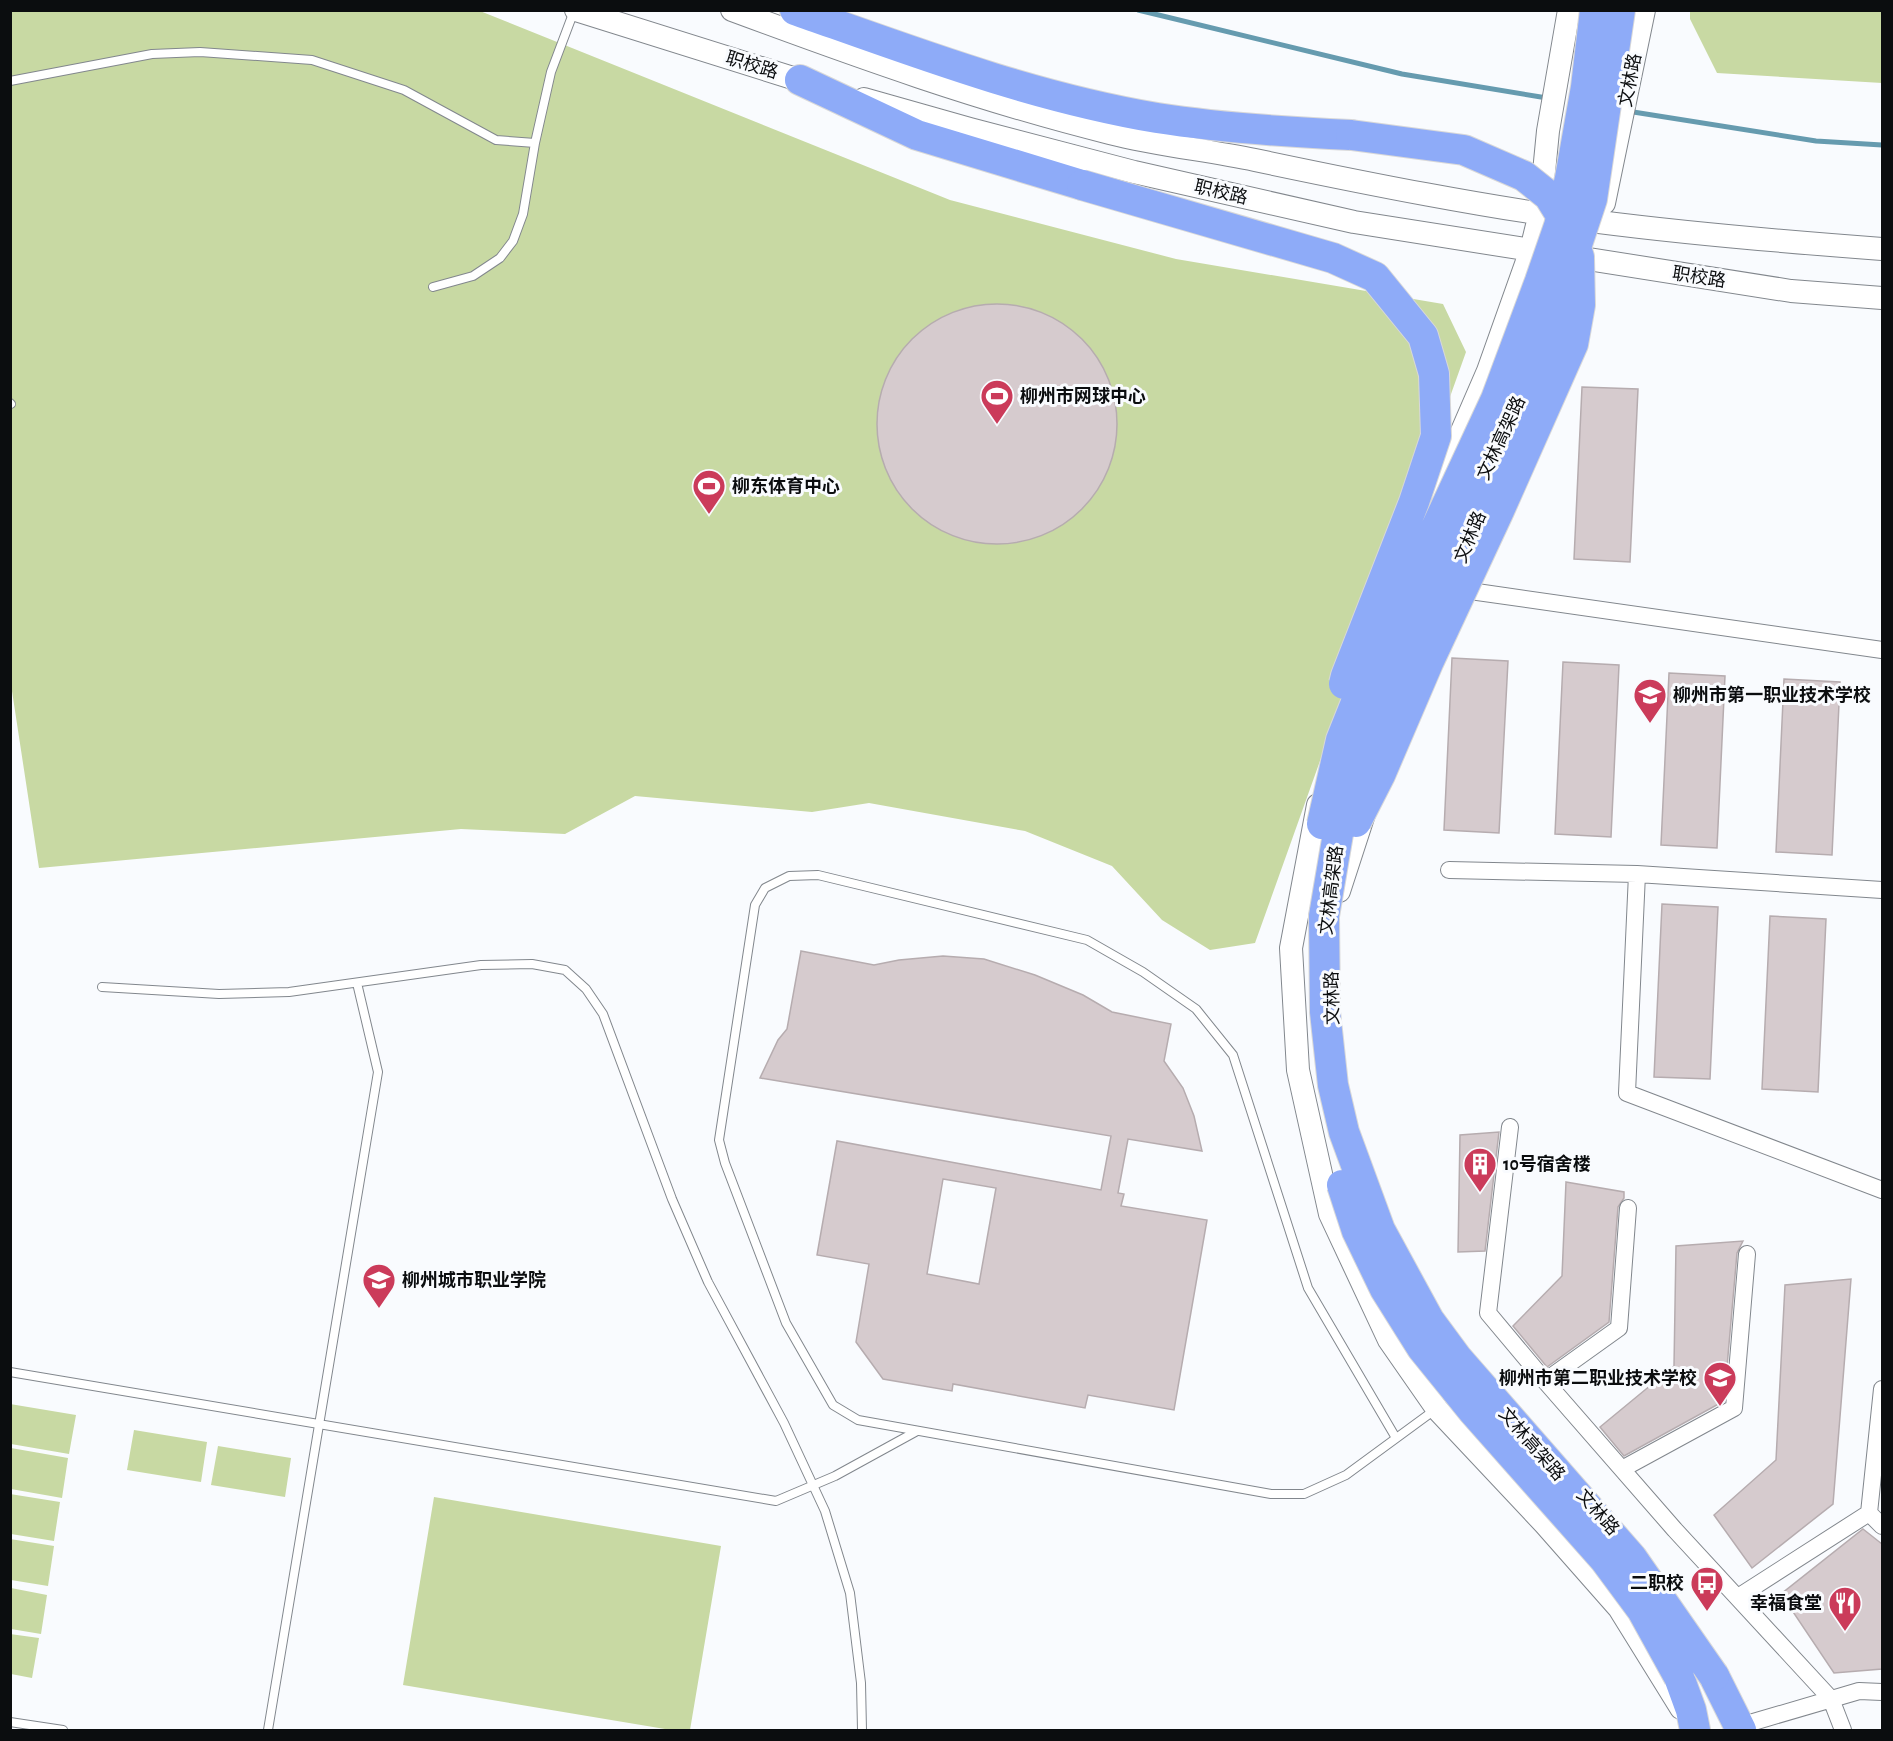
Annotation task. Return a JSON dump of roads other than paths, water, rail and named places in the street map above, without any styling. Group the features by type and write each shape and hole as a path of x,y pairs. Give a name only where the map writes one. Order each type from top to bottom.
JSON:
{"highway":[{"path":"795,10 970,72 1047,94 1156,118 1253,130 1352,135 1464,150 1524,176 1550,196 1570,230 1579,257 1580,304 1574,344 1428,663 1380,775 1334,865"},
{"name":"文林高架路","path":"1595,10 1586,87 1559,226 1496,399 1363,685 1341,740 1308,897 1304,955 1312,1051 1323,1128 1357,1231 1385,1289 1422,1348 1473,1411 1605,1560 1642,1610 1679,1677 1691,1710 1695,1731"},
{"name":"文林高架路","path":"1620,10 1592,199 1557,308 1516,408 1396,664 1339,828 1324,916 1325,1012 1333,1084 1344,1132 1380,1230 1429,1320 1457,1358 1632,1557 1748,1728"},
{"path":"800,80 917,135 1333,258 1375,278 1423,336 1434,374 1436,436 1414,502 1346,676 1321,827"}],"main road":[{"name":"职校路","path":"575,10 800,80 970,129 1134,172 1354,222 1791,291 1882,298"},
{"name":"职校路","path":"732,10 844,52 976,95 1112,133 1377,186 1540,213 1600,222 1882,249"},
{"name":"文林路","path":"1569,10 1548,131 1540,213 1531,250 1488,371 1341,707 1315,816 1291,948 1298,1070 1330,1214 1389,1340 1437,1409 1545,1524 1619,1608 1695,1731"},
{"name":"文林路","path":"1644,10 1600,222 1554,340 1449,588 1406,681 1331,917 1333,1046 1371,1192 1453,1346 1624,1541 1650,1574 1670,1600 1748,1728"}],"street":[{"path":"1449,588 1882,650"},
{"path":"1449,870 1637,874 1882,890"},
{"path":"1637,874 1627,1093 1882,1190"},
{"path":"1510,1127 1488,1312 1675,1530 1831,1699 1843,1731"},
{"path":"1545,1381 1619,1328 1628,1208"},
{"path":"1622,1468 1734,1408 1748,1254"},
{"path":"1869,1513 1882,1389"},
{"path":"1738,1597 1869,1513"},
{"path":"1869,1513 1882,1526"},
{"path":"1748,1728 1858,1690 1882,1692"}],"lane":[{"path":"433,287 473,276 500,258 513,241 523,214 535,143 551,72 575,10"},
{"path":"10,81 152,54 200,52 312,60 404,90 496,140 535,143"},
{"path":"1396,1438 1308,1288 1233,1055 1196,1008 1143,972 1087,940 818,875 789,876 765,888 754,905 719,1140 725,1162 786,1323 833,1405 858,1420 1271,1494 1304,1494 1346,1475 1437,1409"},
{"path":"102,987 219,994 289,992 481,965 532,964 565,970 586,989 603,1014 672,1199 708,1282 784,1423 825,1511 850,1593 861,1683 862,1731"},
{"path":"268,1731 378,1072 357,983"},
{"path":"10,1372 776,1501 835,1476 917,1431"},
{"path":"10,1722 63,1731"}],"waterway":[{"path":"1138,10 1402,74 1547,98"},
{"path":"1627,111 1816,141 1882,145"}],"place":[{"name":"柳州市网球中心","path":"997,425"},
{"name":"柳东体育中心","path":"709,515"},
{"name":"柳州市第一职业技术学校","path":"1650,724"},
{"name":"10号宿舍楼","path":"1480,1193"},
{"name":"柳州城市职业学院","path":"379,1309"},
{"name":"柳州市第二职业技术学校","path":"1720,1407"},
{"name":"二职校","path":"1707,1612"},
{"name":"幸福食堂","path":"1845,1632"}]}
